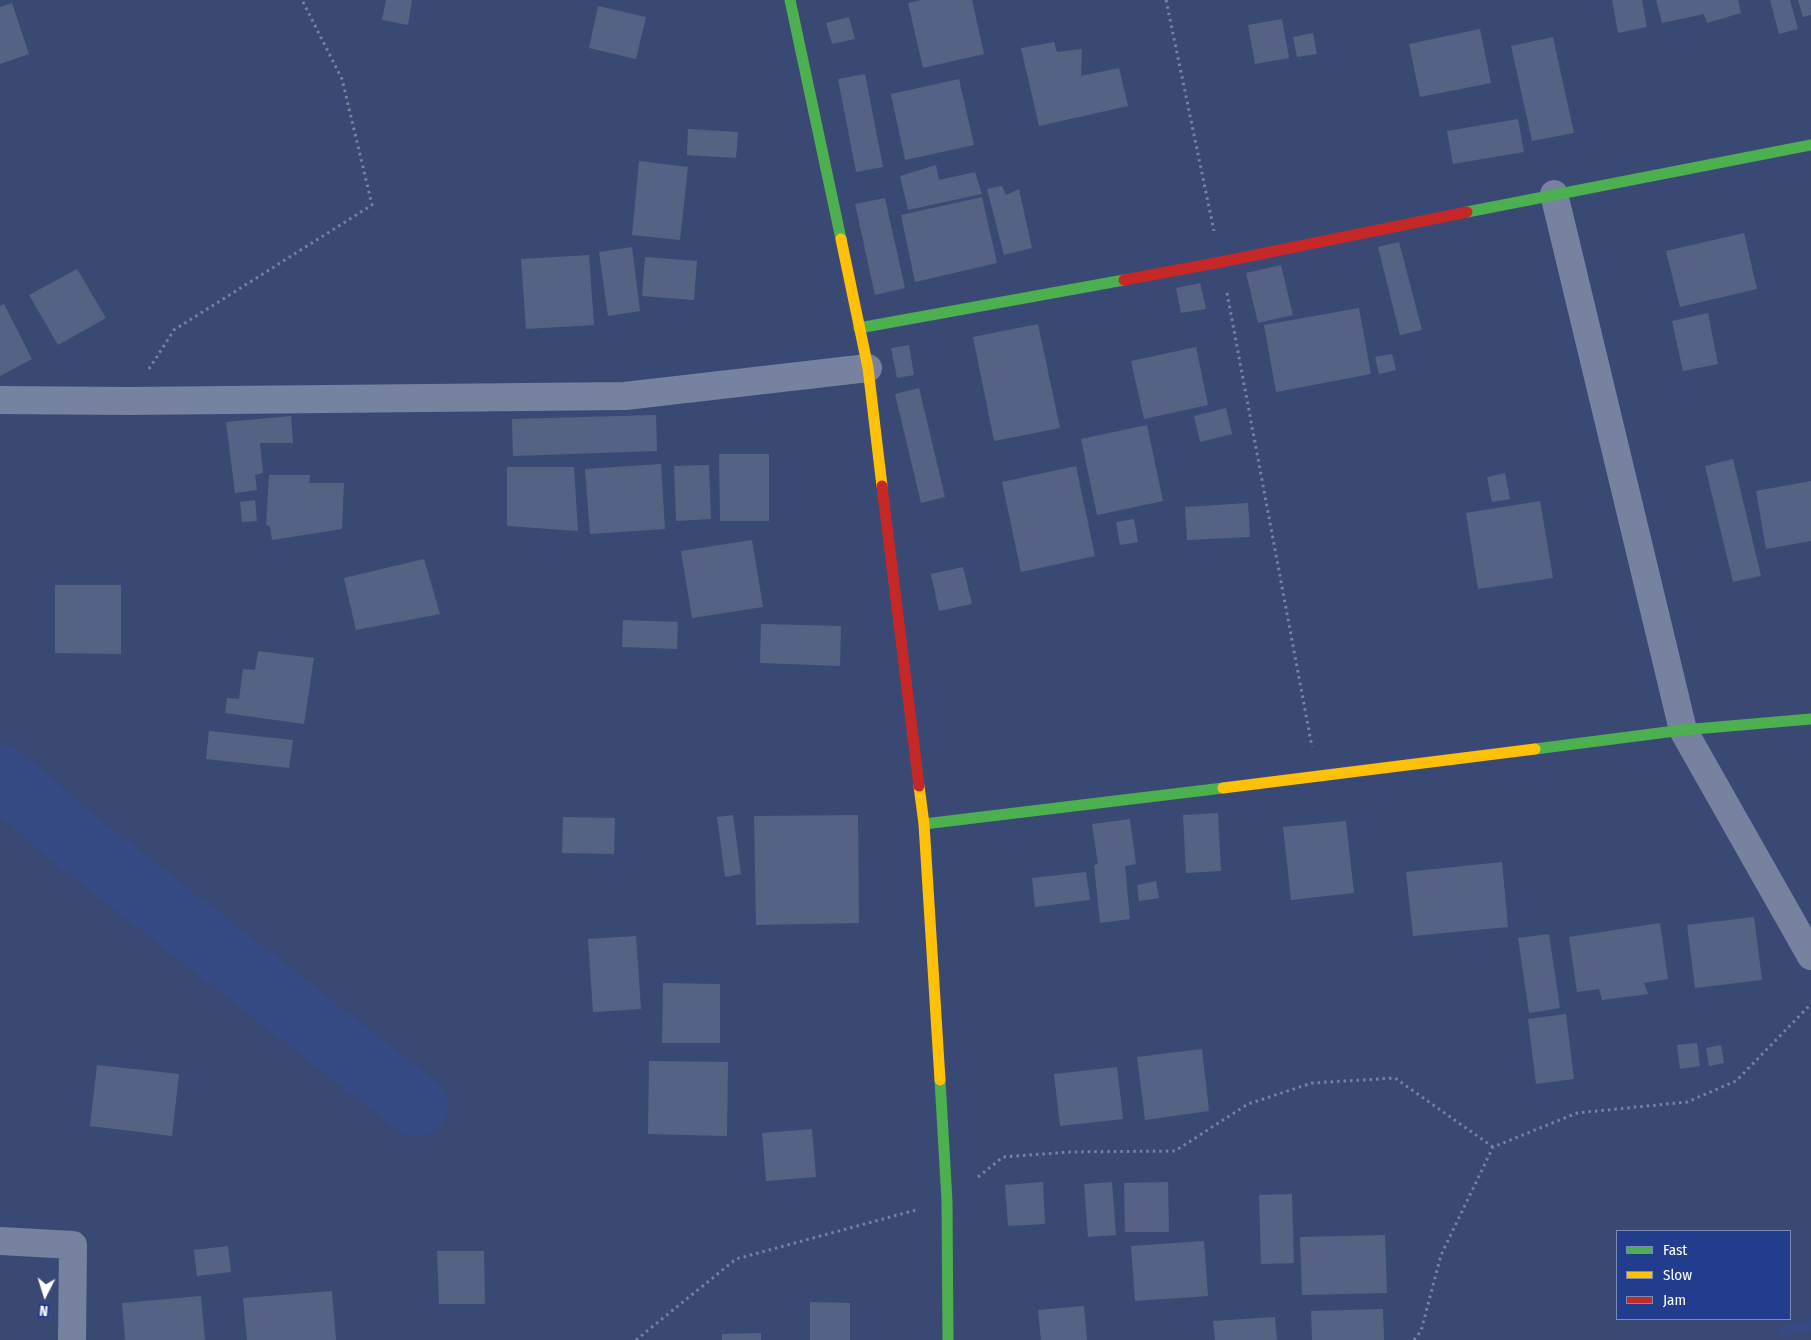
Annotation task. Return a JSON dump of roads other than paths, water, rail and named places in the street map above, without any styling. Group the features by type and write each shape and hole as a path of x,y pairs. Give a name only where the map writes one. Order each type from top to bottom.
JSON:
{"main road":[{"path":"790,0 868,368 924,824 947,1201 948,1340"},
{"path":"859,328 1221,262 1554,194 1811,145"},
{"path":"924,824 1318,777 1683,730 1811,719"}],"street":[{"path":"1554,194 1683,730 1811,956"},
{"path":"0,400 129,401 625,396 868,368"},
{"path":"0,1241 72,1245 72,1340"}],"waterway":[{"path":"0,775 73,838 417,1106"},
{"path":"1783,1331 1811,1325"}]}
